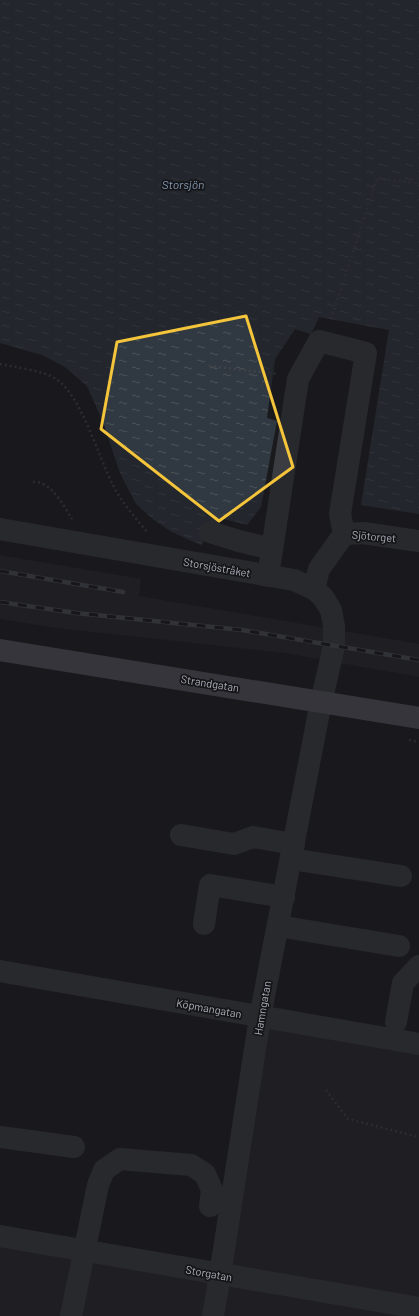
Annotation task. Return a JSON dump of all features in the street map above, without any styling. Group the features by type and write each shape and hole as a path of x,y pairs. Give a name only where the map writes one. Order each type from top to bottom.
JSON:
{"main road":[{"name":"Strandgatan","path":"0,650 419,718"}],"street":[{"path":"268,576 298,379 319,341 366,353 340,514 344,534"},
{"name":"Storsjöstråket","path":"0,529 294,580 314,589 323,597 331,610 334,626 334,646 322,702"},
{"path":"210,532 239,541 272,548"},
{"name":"Sjötorget","path":"314,589 319,569 344,534 363,533 419,541"},
{"name":"Hamngatan","path":"213,1316 260,1017 322,702"},
{"path":"181,835 234,844 253,837 292,851 401,876"},
{"path":"204,924 210,885 284,897"},
{"path":"278,926 399,946"},
{"path":"396,1022 419,966"},
{"name":"Köpmangatan","path":"0,971 419,1044"},
{"path":"0,1137 74,1147"},
{"path":"71,1316 98,1185 104,1170 120,1159 191,1165 205,1174 212,1190 210,1206"},
{"name":"Storgatan","path":"0,1236 419,1308"}],"path":[{"path":"330,319 377,178 419,184"},
{"path":"0,364 31,370 56,378 69,391 83,416 113,486 126,507 149,535"},
{"path":"208,366 292,376 298,379"},
{"path":"33,482 43,483 59,500 85,544"},
{"path":"326,1090 348,1119 419,1137"}],"highlighted area":[{"path":"246,316 293,467 219,521 101,429 117,342"}],"shaded area":[{"path":"0,555 141,579 139,596 419,644 419,677 285,653 57,628 0,619"},
{"path":"266,1028 419,1054 419,1316 0,1316 0,1242 221,1281"}],"water":[{"name":"Storsjön","path":"0,0 419,0 419,514 361,505 389,330 319,317 311,334 295,329 275,359 267,418 277,421 261,507 247,525 220,518 201,545 172,532 154,520 136,504 120,473 103,422 87,386 65,367 42,355 0,343"}],"railway":[{"path":"0,571 123,592"},
{"path":"0,602 76,613 242,630 419,660"}]}
